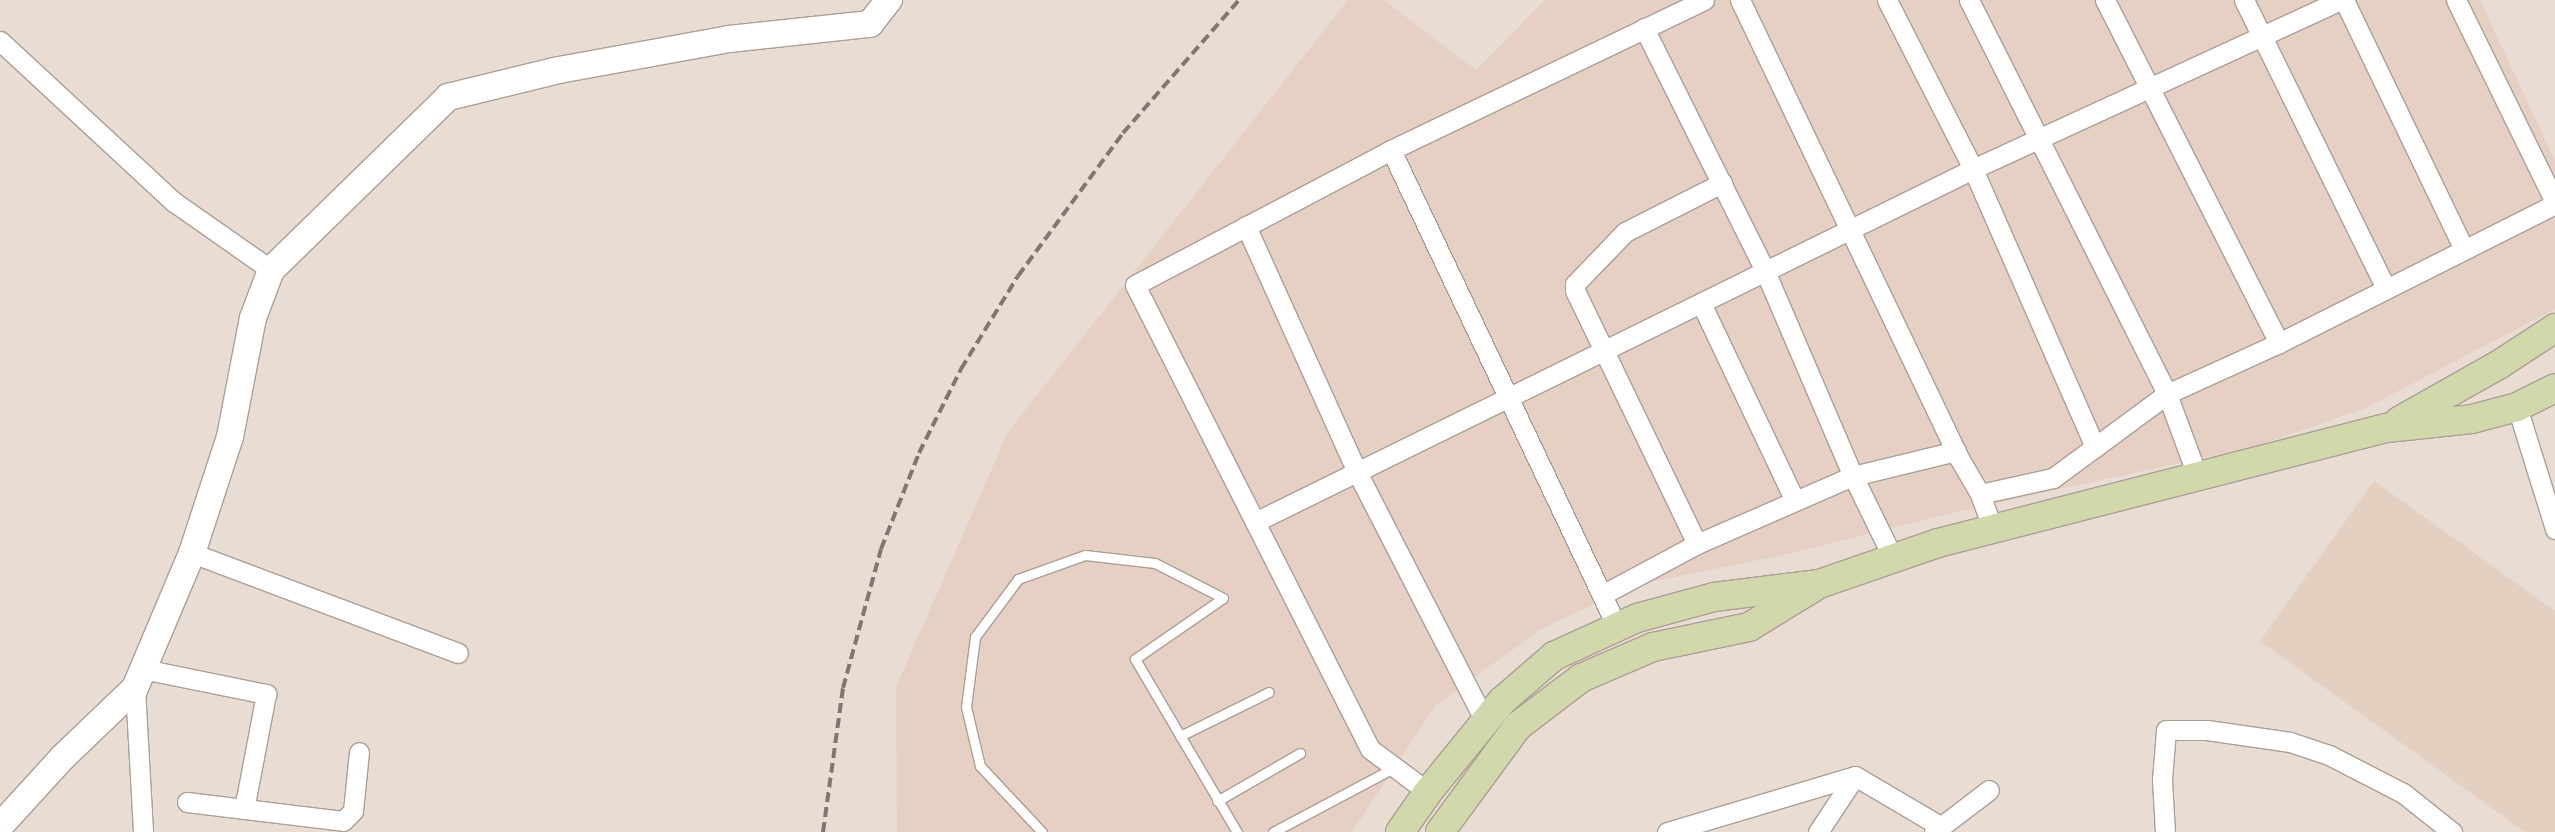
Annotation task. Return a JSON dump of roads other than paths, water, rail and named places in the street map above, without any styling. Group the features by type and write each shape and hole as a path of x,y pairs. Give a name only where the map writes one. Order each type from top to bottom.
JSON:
{"main road":[{"path":"2387,428 2500,364 2555,328"},
{"path":"1400,832 1428,792 1502,701 1554,656 1637,618 1714,597 1819,584 1893,558 1993,529 2198,478 2387,428 2472,419 2517,407 2555,388"},
{"path":"1440,832 1518,726 1581,678 1653,647 1749,628 1819,584"}],"street":[{"path":"0,826 62,758 139,679 192,553 230,437 253,318 271,270 448,96 559,70 729,39 870,24 889,0"},
{"path":"1428,792 1370,749 1135,285 1391,150 1704,0"},
{"path":"1740,0 1956,450 1980,494 1993,529"},
{"path":"1887,0 1973,169 2095,447"},
{"path":"1969,0 2167,394 2198,478"},
{"path":"2105,0 2279,343"},
{"path":"2244,0 2386,289"},
{"path":"1255,522 2039,137 2150,90 2342,0 2464,249"},
{"path":"1980,494 2053,478 2167,394 2279,343 2555,203 2456,0"},
{"path":"1644,28 1765,271 1853,476 1893,558"},
{"path":"0,41 174,202 271,270"},
{"path":"1391,150 1617,627"},
{"path":"1697,544 1574,291 1575,284 1625,232 1722,183"},
{"path":"1246,226 1357,472 1485,721"},
{"path":"1701,303 1795,501"},
{"path":"2517,407 2555,529"},
{"path":"1602,595 1697,544 1853,476 1956,450"},
{"path":"192,553 458,653"},
{"path":"139,679 266,694 244,809"},
{"path":"139,679 143,832"},
{"path":"2165,832 2162,780 2166,730 2207,730 2257,735 2329,755 2403,793 2452,832"},
{"path":"187,802 343,821 353,811 358,752"},
{"path":"1818,832 1855,776"},
{"path":"1667,832 1855,776 1937,829 1989,790"}],"lane":[{"path":"1042,832 980,766 966,707 975,637 1018,580 1085,555 1155,563 1224,598 1135,659 1237,832"},
{"path":"1180,736 1269,692"},
{"path":"1217,801 1300,753"},
{"path":"1273,832 1395,767"}],"railway":[{"path":"823,832 843,688 881,549 919,453 961,369 1018,276 1123,133 1239,0"}]}
